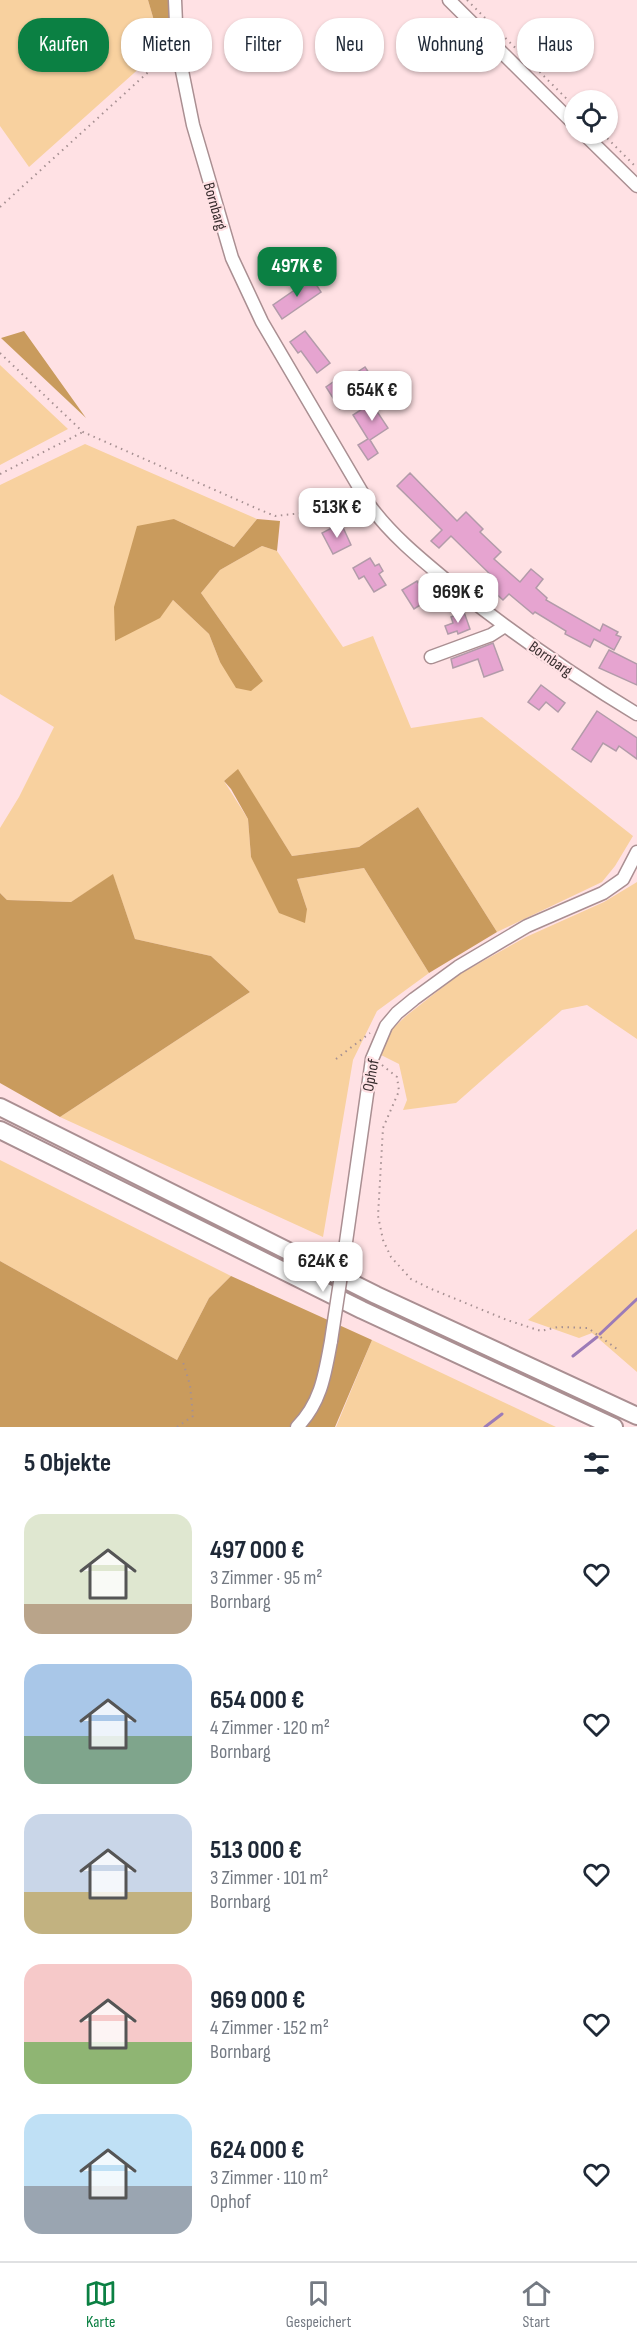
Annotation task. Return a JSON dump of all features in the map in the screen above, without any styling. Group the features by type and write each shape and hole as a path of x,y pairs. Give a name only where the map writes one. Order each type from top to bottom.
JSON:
{"highway":[{"path":"0,1107 387,1300 637,1416"},
{"path":"0,1130 352,1305 614,1427"}],"street":[{"name":"Bornbarg","path":"175,0 176,18"},
{"path":"449,0 564,114"},
{"name":"Bornbarg","path":"182,72 193,125 232,258 262,322 370,506 386,528 412,552 505,626 592,687 637,714"},
{"path":"594,144 637,186"},
{"path":"431,657 491,635 505,626"},
{"name":"Ophof","path":"297,1427 310,1414 321,1391 331,1341 372,1059 386,1026 414,999 458,967 527,926 603,893 623,879 637,852"}],"path":[{"path":"467,0 564,96"},
{"path":"0,207 148,72"},
{"path":"613,144 637,168"},
{"path":"0,353 83,432 275,516 370,506"},
{"path":"0,474 83,432"},
{"path":"336,1059 371,1033"},
{"path":"372,1059 397,1077 399,1091 383,1128 378,1216 383,1240 391,1257 411,1279 507,1320 540,1330 558,1327 588,1328 617,1349"},
{"path":"177,1427 193,1416 190,1385 183,1362"}],"shaded area":[{"path":"0,0 148,0 153,18 121,18 121,72 135,72 29,167 0,126"},
{"path":"148,0 168,0 169,18 153,18"},
{"path":"24,331 86,418 1,338"},
{"path":"0,365 68,429 0,465"},
{"path":"85,444 257,519 234,547 174,519 159,618 173,600 209,634 220,662 263,681 201,593 220,570 262,546 277,551 343,647 373,636 411,728 482,717 633,836 615,866 602,882 497,932 418,807 359,847 292,856 238,770 224,781 248,819 251,857 307,909 297,879 364,868 429,973 377,1011 353,1060 323,1237 60,1117 250,992 211,956 135,939 113,875 71,902 7,900 0,893 0,828 19,797 54,727 0,694 0,485"},
{"path":"174,519 234,547 257,519 280,521 277,551 262,546 220,570 201,593 263,681 251,691 236,688 220,662 209,634 173,600 160,618 115,641 114,607 137,526"},
{"path":"238,769 292,856 359,847 418,807 497,932 429,973 364,868 297,879 307,909 305,923 279,913 251,857 248,819 224,781"},
{"path":"113,874 135,939 211,956 250,992 60,1117 0,1083 0,893 7,900 71,902"},
{"path":"637,882 637,1039 587,1005 562,1010 456,1103 403,1110 407,1100 399,1064 381,1055 390,1031 458,975 526,937 604,902"},
{"path":"0,1160 231,1276 209,1298 177,1360 0,1261"},
{"path":"637,1229 637,1372 592,1333 579,1338 528,1320"},
{"path":"0,1261 177,1360 209,1298 231,1276 372,1340 335,1427 0,1427"},
{"path":"372,1340 556,1427 336,1427"}],"building":[{"path":"312,278 321,292 282,319 273,305"},
{"path":"305,331 330,363 317,373 301,351 298,353 290,342"},
{"path":"365,367 375,382 362,390 353,375"},
{"path":"336,380 351,402 340,409 326,387"},
{"path":"384,386 393,399 376,410 388,428 370,440 378,453 368,460 358,445 368,439 353,415 379,398 375,392"},
{"path":"410,473 457,521 466,512 483,529 480,532 501,552 494,559 520,582 531,569 543,579 536,588 547,598 546,600 600,631 603,624 618,632 616,635 621,637 614,650 594,639 590,647 565,634 566,631 535,612 533,614 509,594 503,600 492,590 496,585 493,582 495,579 451,536 439,548 431,541 442,530 397,486"},
{"path":"341,523 351,545 333,554 322,533"},
{"path":"370,558 375,566 379,564 383,571 379,574 386,585 374,592 364,576 359,579 353,568"},
{"path":"417,581 428,600 414,609 402,590"},
{"path":"464,612 470,629 458,634 457,631 448,634 445,626 453,623 451,617"},
{"path":"493,643 503,670 484,677 478,659 453,668 451,659"},
{"path":"609,650 637,664 637,685 599,668"},
{"path":"541,685 565,703 558,712 546,702 539,710 528,702"},
{"path":"597,711 637,738 637,759 619,746 616,751 603,743 591,762 572,749"}],"waterway":[{"path":"600,1334 637,1299"},
{"path":"573,1356 597,1337"},
{"path":"485,1427 502,1414"}]}
